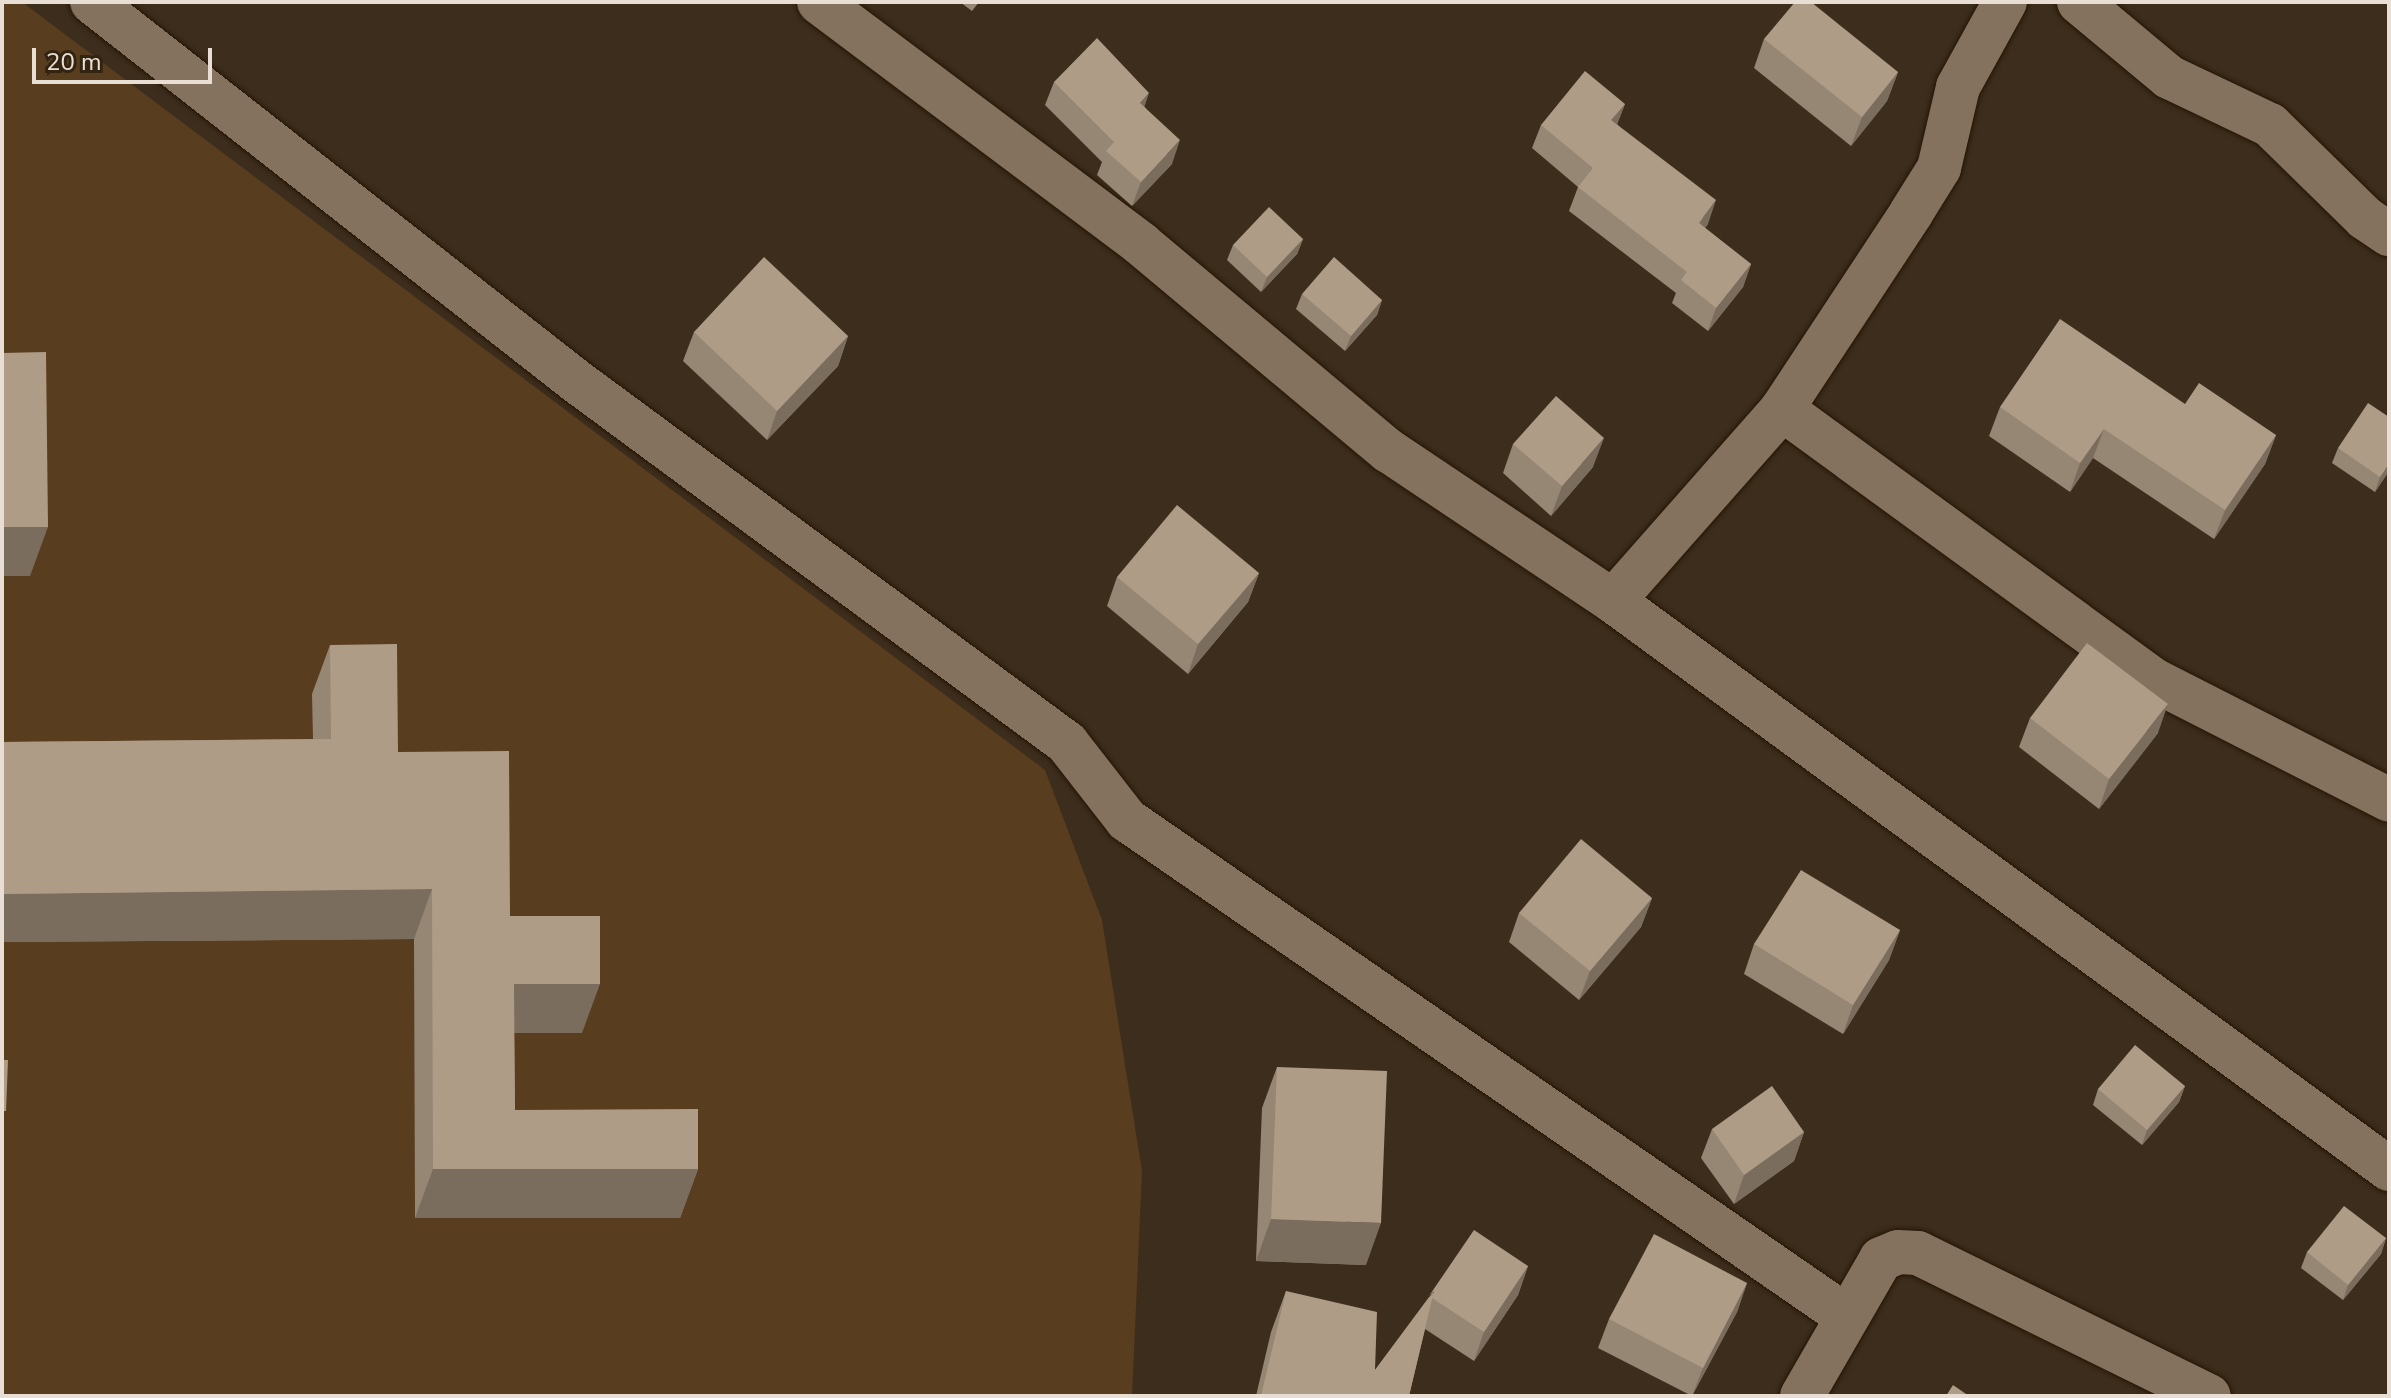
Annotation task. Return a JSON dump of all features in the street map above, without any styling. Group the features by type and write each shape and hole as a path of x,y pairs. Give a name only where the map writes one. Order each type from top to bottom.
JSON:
{"street":[{"path":"92,2 576,381 1067,743 1127,820 1846,1316"},
{"path":"819,2 1141,244 1389,451 1613,601 2389,1169"},
{"path":"1613,601 1782,409 1939,168 1958,87 2005,2"},
{"path":"2079,2 2169,77 2270,125 2365,218 2389,234"},
{"path":"1782,409 2152,679 2389,800"},
{"path":"1802,1396 1881,1259 1898,1252 1918,1253 2209,1396"}],"shaded area":[{"path":"2,2 22,2 1045,770 1102,920 1142,1171 1132,1396 2,1396"}],"building":[{"path":"1795,2 1811,2 1898,72 1862,117 1764,39"},
{"path":"1097,38 1149,93 1140,103 1180,140 1141,182 1106,151 1114,142 1054,82"},
{"path":"1585,71 1625,104 1611,120 1716,200 1699,223 1751,264 1716,308 1681,280 1687,272 1578,187 1593,168 1541,125"},
{"path":"1269,207 1303,239 1267,277 1233,245"},
{"path":"764,257 848,336 777,411 694,332"},
{"path":"1334,257 1382,300 1351,336 1302,294"},
{"path":"2060,319 2185,404 2199,383 2276,435 2225,510 2104,429 2080,463 2000,407"},
{"path":"46,352 48,527 2,527 2,353"},
{"path":"1556,396 1604,438 1562,486 1513,444"},
{"path":"2368,403 2389,417 2389,464 2380,477 2338,448"},
{"path":"1177,505 1259,573 1198,644 1117,577"},
{"path":"2087,643 2168,704 2109,779 2030,718"},
{"path":"397,644 398,752 509,751 510,916 600,916 600,984 514,984 515,1110 698,1109 698,1169 433,1169 432,889 2,894 2,742 331,739 330,645"},
{"path":"1581,839 1652,898 1590,971 1519,913"},
{"path":"1801,870 1900,930 1853,1005 1754,944"},
{"path":"2135,1045 2185,1086 2147,1130 2098,1089"},
{"path":"2,1060 8,1060 6,1111 2,1111"},
{"path":"1277,1067 1387,1071 1381,1223 1271,1219"},
{"path":"1772,1086 1804,1132 1744,1175 1712,1129"},
{"path":"2344,1206 2386,1238 2348,1285 2307,1252"},
{"path":"1474,1230 1528,1266 1484,1332 1432,1298 1434,1291 1429,1296"},
{"path":"1654,1234 1747,1283 1703,1368 1609,1319"},
{"path":"1286,1291 1377,1312 1375,1370 1434,1291 1409,1396 1261,1396"},
{"path":"1953,1385 1969,1396 1946,1396"}]}
